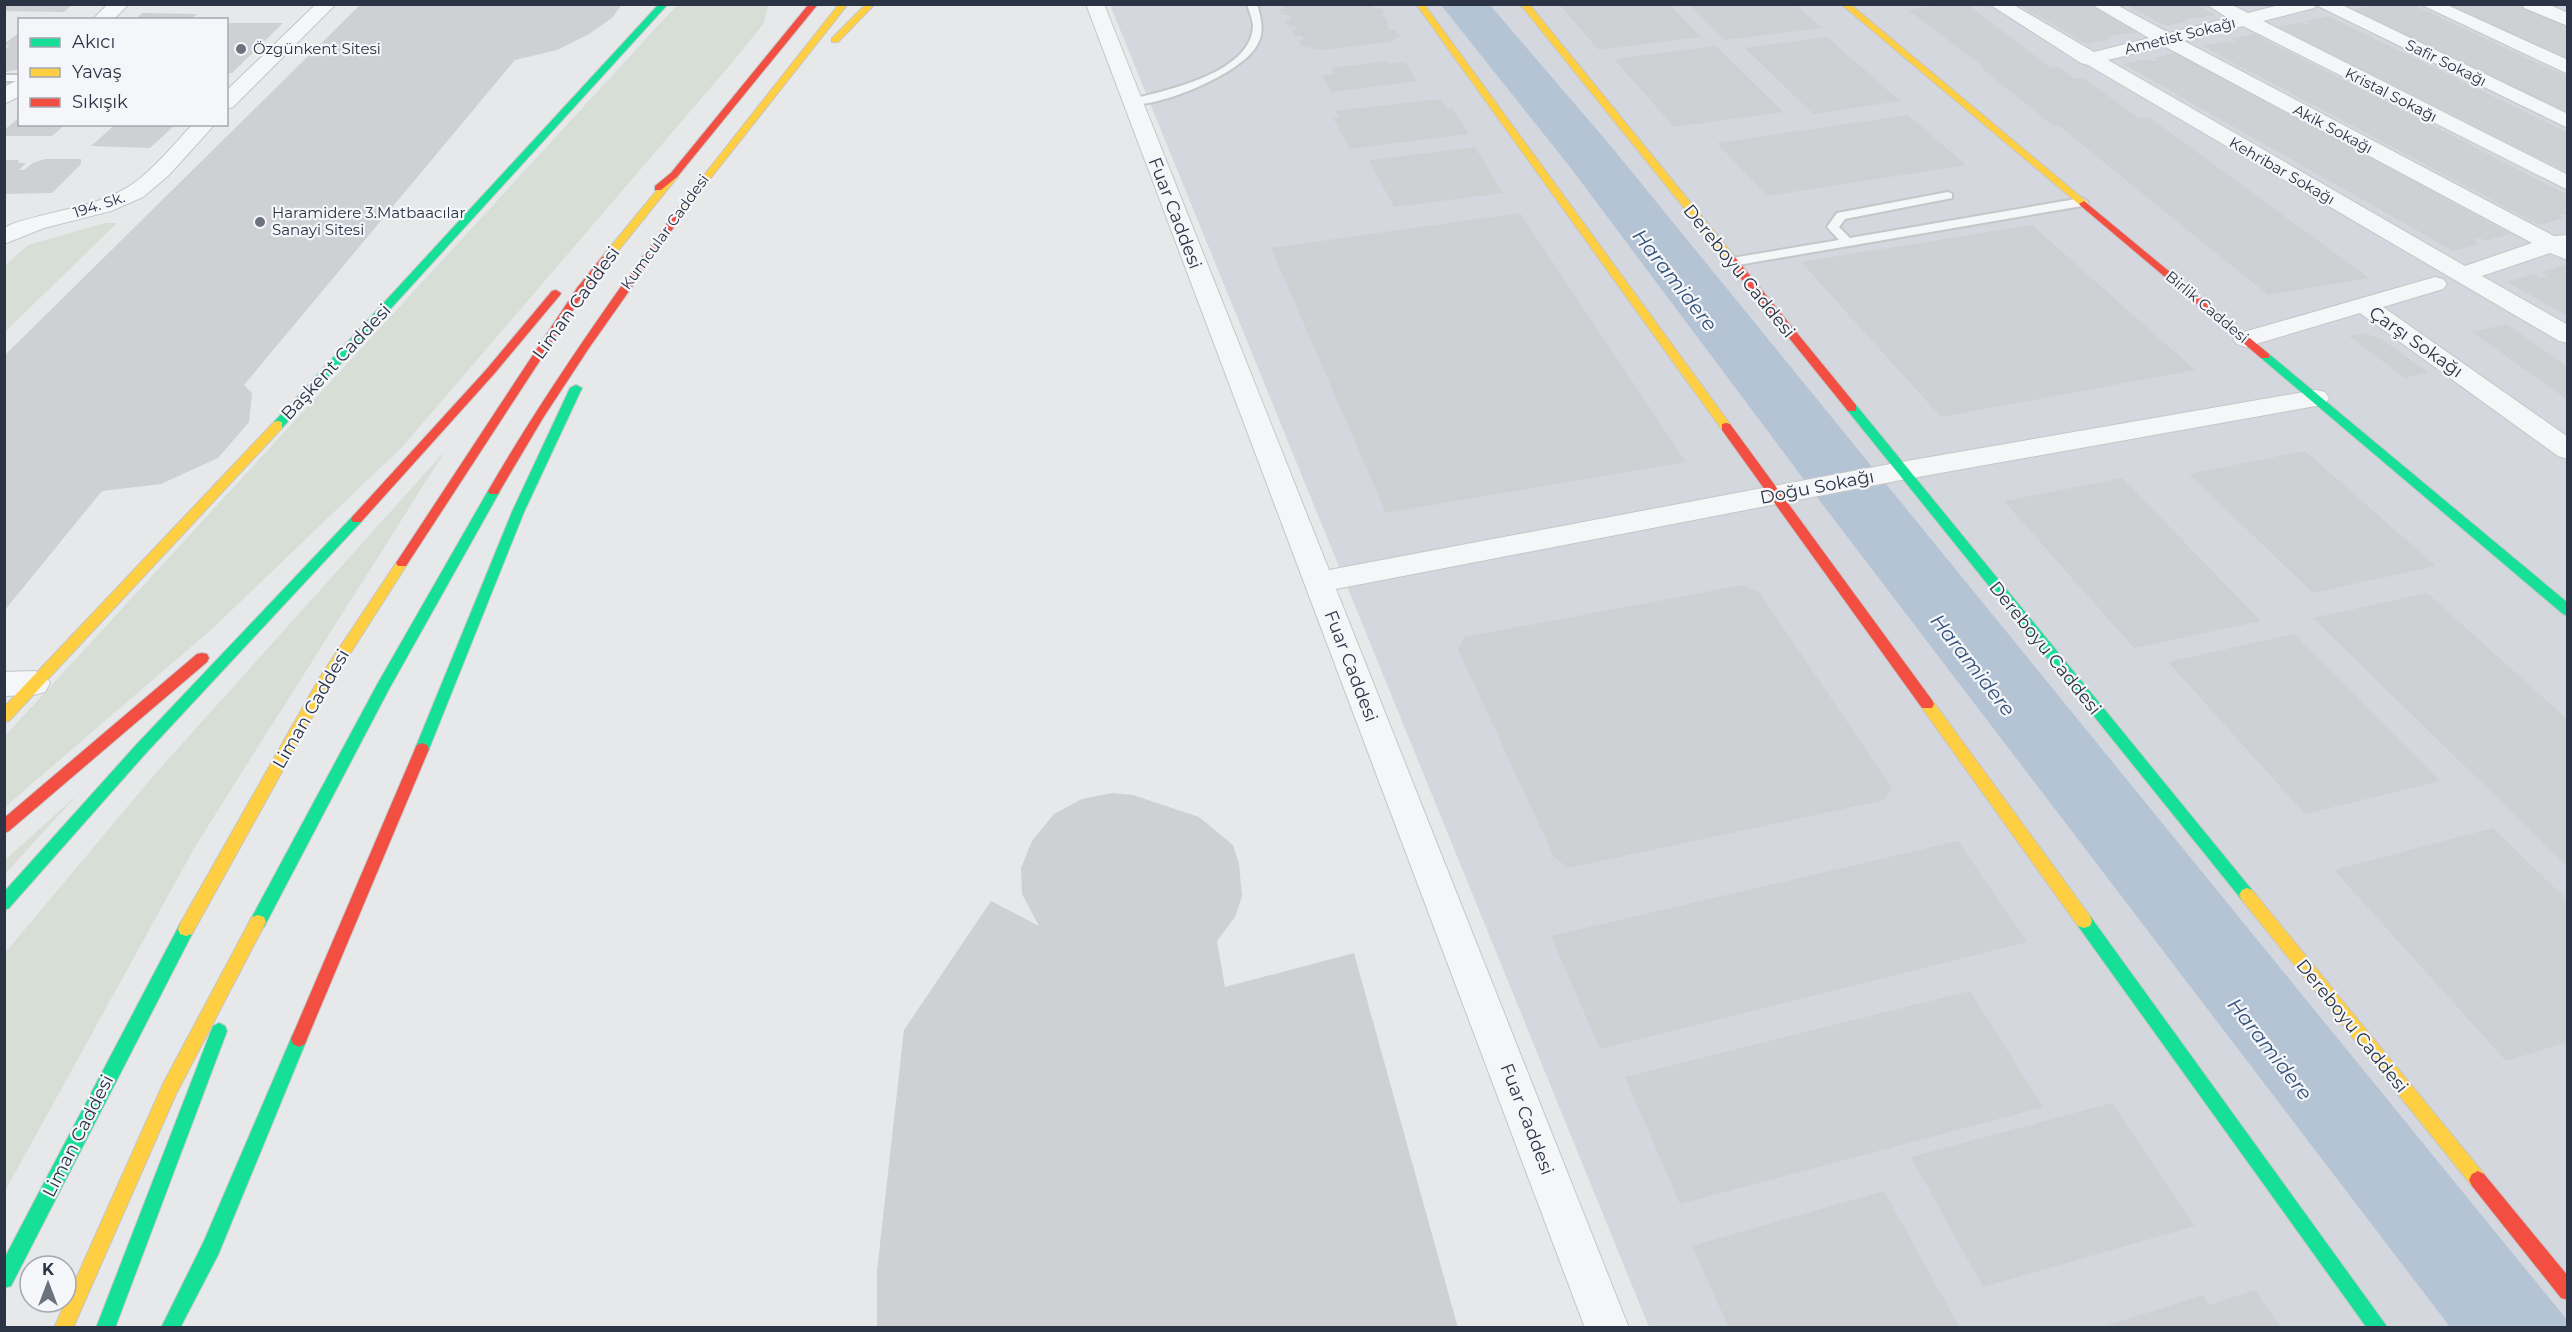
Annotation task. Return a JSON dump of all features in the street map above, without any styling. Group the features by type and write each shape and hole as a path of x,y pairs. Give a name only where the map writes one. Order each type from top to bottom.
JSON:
{"main road":[{"name":"Başkent Caddesi","path":"4,717 19,684 166,547 664,4"},
{"path":"613,228 674,175 814,4"},
{"path":"759,110 844,4"},
{"path":"759,110 797,82 871,4"},
{"path":"1420,4 2379,1328"},
{"name":"Dereboyu Caddesi","path":"1524,4 2568,1291"},
{"name":"Birlik Caddesi","path":"1845,4 2568,611"},
{"path":"731,106 747,63"},
{"name":"Kumcular Caddesi","path":"577,358 711,168 759,110"},
{"name":"Liman Caddesi","path":"4,1279 171,955 325,681 582,288 674,175"},
{"path":"4,903 120,773 426,444 566,281"},
{"path":"172,1324 211,1248 518,512 571,404 578,382 577,358"},
{"name":"Liman Caddesi","path":"63,1328 170,1088 250,935 383,687 501,478 577,358"},
{"path":"4,827 313,564"},
{"path":"105,1328 211,1054 250,935"}],"street":[{"path":"103,18 120,4"},
{"path":"228,102 327,4"},
{"name":"Fuar Caddesi","path":"1095,4 1608,1328"},
{"name":"Kehribar Sokağı","path":"1998,4 2088,59 2568,336"},
{"name":"Akik Sokağı","path":"2100,4 2164,40 2562,246"},
{"name":"Kristal Sokağı","path":"2215,4 2568,184"},
{"name":"Ametist Sokağı","path":"2088,59 2307,4"},
{"name":"Safir Sokağı","path":"2324,4 2568,122"},
{"path":"2429,4 2568,68"},
{"path":"2531,4 2568,20"},
{"path":"4,98 18,88"},
{"name":"194. Sk.","path":"4,237 23,226 109,204 138,191 203,126"},
{"path":"4,214 74,214"},
{"path":"2461,274 2562,246"},
{"path":"2366,306 2435,284"},
{"name":"Çarşı Sokağı","path":"2246,339 2366,306 2568,450"},
{"name":"Doğu Sokağı","path":"1319,582 1901,471 2316,398"}],"lane":[{"path":"1132,102 1191,86 1218,74 1235,63 1248,52 1257,38 1258,23 1252,4"},
{"path":"1847,242 1833,227 1841,216 1948,196"},
{"path":"1732,262 2082,202"}],"shaded area":[{"path":"677,5 768,5 764,23 730,65 403,446 214,627 5,807 4,737"},
{"path":"1110,5 2567,5 2567,1327 1649,1327"},
{"path":"105,223 117,223 5,332 5,266 28,245"},
{"path":"445,451 196,845 5,1191 5,953 154,775"},
{"path":"77,795 5,874 5,860"}],"water":[{"name":"Haramidere","path":"1441,5 1490,5 1610,145 2567,1320 2567,1327 2450,1327 1823,505 1570,167"}],"building":[{"path":"4,4 73,4 64,12 4,11"},
{"name":"Haramidere 3.Matbaacılar Sanayi Sitesi","path":"361,4 622,4 612,18 589,34 557,50 515,60 244,385 252,393 249,422 218,458 161,484 102,491 4,611 4,356"},
{"path":"1276,4 1372,4 1375,9 1381,8 1385,14 1381,15 1387,19 1389,30 1394,30 1401,35 1390,42 1321,50 1302,46 1299,41 1304,40 1302,36 1296,36 1292,31 1297,29 1295,26 1289,27 1285,20 1291,19 1289,15 1282,15 1279,10 1285,9"},
{"path":"1559,4 1669,4 1701,37 1599,50"},
{"path":"1689,4 1795,4 1822,28 1725,40"},
{"path":"1967,4 2051,68 2059,67 2075,79 2084,78 2140,119 2149,117 2369,278 2268,295 2059,126 2055,127 1981,68 1985,68 1908,10"},
{"path":"2017,4 2088,4 2139,32 2107,36 2110,39 2087,44"},
{"path":"2125,4 2196,4 2216,15 2184,19 2188,21 2166,26"},
{"path":"2385,4 2411,4 2568,77 2568,113 2350,10"},
{"path":"2447,4 2518,4 2568,26 2568,59"},
{"path":"142,13 197,14 192,18 137,18"},
{"path":"2328,16 2568,133 2568,173 2277,27 2300,22 2305,25 2311,23 2305,21"},
{"name":"Özgünkent Sitesi","path":"283,23 232,73 228,73 228,24"},
{"path":"18,34 18,69 5,72 5,49 9,46 4,44"},
{"path":"2254,34 2568,195 2568,215 2557,214 2564,218 2539,225 2202,46 2225,41 2230,43 2236,41 2231,39"},
{"path":"1827,37 1900,101 1813,114 1745,48"},
{"path":"1716,46 1783,112 1674,127 1614,59"},
{"path":"2177,52 2510,234 2485,241 2480,238 2473,240 2479,244 2453,251 2123,64 2147,59 2159,60 2154,58"},
{"path":"1387,61 1389,64 1405,62 1417,81 1332,92 1322,76 1334,74 1331,68"},
{"path":"1440,99 1447,109 1452,108 1469,134 1350,149 1333,118 1339,118 1335,111"},
{"path":"1908,115 1966,165 1767,196 1717,143"},
{"path":"18,119 18,126 64,126 52,136 4,136 4,130"},
{"path":"114,126 174,126 150,148 91,146"},
{"path":"1475,147 1503,193 1394,207 1369,160"},
{"path":"45,159 81,159 81,164 52,193 4,194 4,160 19,160 18,163 26,163 19,170 24,170 33,163"},
{"path":"1520,213 1686,462 1386,513 1271,248"},
{"path":"2032,225 2195,370 1941,417 1801,262"},
{"path":"2568,264 2568,316 2507,282 2534,274 2541,278 2548,275 2541,272"},
{"path":"2507,324 2568,367 2568,400 2472,332"},
{"path":"2364,333 2383,340 2428,372 2405,378 2349,336"},
{"path":"2305,451 2436,566 2313,593 2189,474"},
{"path":"2122,478 2261,621 2134,648 2004,501"},
{"path":"1743,585 1759,592 1892,788 1885,800 1568,868 1554,857 1458,649 1465,637"},
{"path":"2427,593 2568,720 2568,867 2313,618"},
{"path":"2294,634 2440,781 2305,814 2168,662"},
{"path":"1112,793 1133,795 1199,817 1233,845 1239,864 1242,896 1235,917 1217,941 1225,987 1354,953 1458,1328 877,1328 877,1271 904,1030 991,901 1039,926 1022,894 1021,868 1032,841 1054,814 1082,799"},
{"path":"2493,828 2568,901 2568,1042 2506,1061 2334,870"},
{"path":"1958,841 2027,942 1600,1049 1551,936"},
{"path":"1970,991 2043,1107 1680,1204 1625,1077"},
{"path":"2112,1103 2195,1226 1983,1287 1911,1157"},
{"path":"1884,1191 1960,1328 1729,1328 1692,1246"},
{"path":"2255,1290 2281,1328 2099,1328 2203,1295 2209,1305"}],"traffic: fast":[{"path":"278,425 664,4"},
{"path":"2265,356 2568,611"},
{"path":"422,749 518,512 576,388"},
{"path":"1852,408 2247,895"},
{"path":"258,922 383,687 494,491"},
{"path":"4,903 141,749 357,519"},
{"path":"2084,921 2379,1328"},
{"path":"4,1279 186,929"},
{"path":"105,1328 219,1031"},
{"path":"170,1328 211,1248 299,1039"}],"traffic: slow":[{"path":"681,210 844,4"},
{"path":"835,40 871,4"},
{"path":"1420,4 1726,427"},
{"path":"1524,4 1730,258"},
{"path":"1845,4 2084,204"},
{"path":"606,259 674,175"},
{"path":"4,717 278,425"},
{"path":"186,929 325,681 402,563"},
{"path":"1927,704 2084,921"},
{"path":"2247,895 2478,1180"},
{"path":"63,1328 170,1088 258,922"}],"traffic: jam":[{"path":"658,188 674,175 814,4"},
{"path":"2084,204 2265,356"},
{"path":"494,491 537,418 583,348 681,210"},
{"path":"1730,258 1852,408"},
{"path":"402,563 582,288 606,259"},
{"path":"357,519 490,372 556,293"},
{"path":"1726,427 1927,704"},
{"path":"4,827 202,658"},
{"path":"299,1039 422,749"},
{"path":"2478,1180 2568,1291"}],"place":[{"name":"Özgünkent Sitesi","path":"241,49"},
{"name":"Haramidere 3.Matbaacılar Sanayi Sitesi","path":"260,222"}]}
